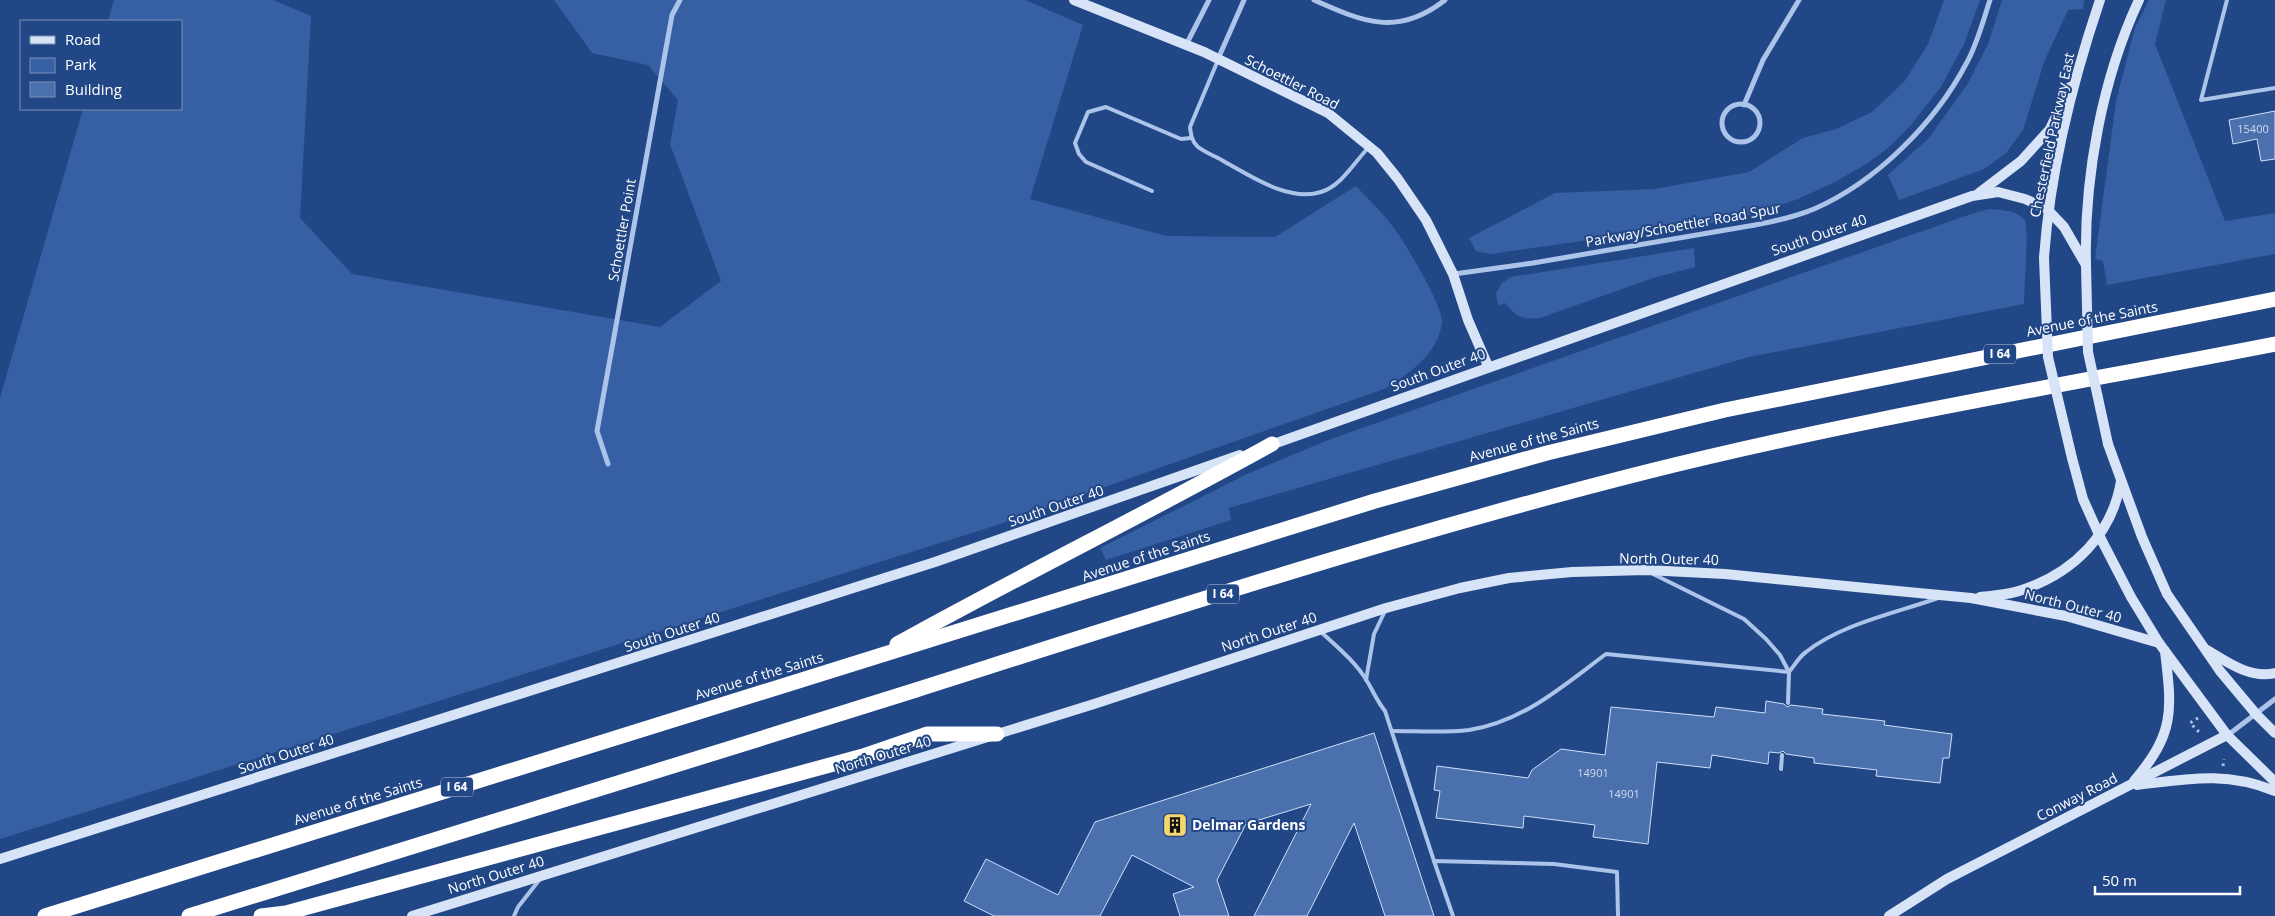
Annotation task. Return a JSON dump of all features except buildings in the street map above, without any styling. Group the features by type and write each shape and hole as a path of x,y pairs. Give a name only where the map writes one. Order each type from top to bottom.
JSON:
{"highway":[{"name":"Avenue of the Saints","path":"45,916 1375,502 1556,451 1725,410 2275,299"},
{"name":"I 64","path":"189,916 1214,597 1540,500 1650,471 1860,425 2275,344"},
{"path":"869,659 1000,587 1184,493 1272,444"},
{"path":"261,916 286,913 601,828 862,756 927,734 997,734"}],"street":[{"name":"Schoettler Point","path":"608,464 597,431 672,15 680,0"},
{"name":"Schoettler Road","path":"1075,0 1186,45 1328,113 1377,153 1404,187 1426,220 1453,274 1468,320 1488,366"},
{"path":"1186,45 1209,0"},
{"path":"1218,60 1244,0"},
{"path":"1314,0 1354,18 1376,23 1399,23 1418,17 1445,0"},
{"path":"1744,105 1763,60 1799,0"},
{"name":"Parkway/Schoettler Road Spur","path":"1453,274 1533,263 1755,225 1789,218 1815,208 1843,193 1888,160 1933,115 1967,63 1990,0"},
{"name":"Chesterfield Parkway East","path":"2100,0 2077,72 2048,209 2044,258 2048,357 2083,499 2131,597 2162,646 2227,735 2275,782"},
{"path":"2139,0 2112,67 2088,185 2081,250 2086,265 2088,352 2108,444 2142,537 2167,594 2220,671 2256,714 2275,733"},
{"path":"1972,196 1985,191 2021,161 2050,129 2077,72"},
{"path":"1744,105 1753,109 1758,114 1760,126 1756,135 1751,140 1738,142 1726,135 1722,122 1726,111 1732,107 1744,105"},
{"name":"South Outer 40","path":"0,859 936,562 1972,196 1998,192 2025,199 2048,209 2081,250"},
{"path":"1971,598 2020,591 2049,580 2078,560 2100,536 2121,480"},
{"name":"North Outer 40","path":"420,915 997,734 1386,608 1460,588 1510,578 1572,572 1646,570 1725,574 1941,597 1971,598 2066,616 2162,646"},
{"path":"2131,785 2154,758 2168,721 2170,698 2162,646"},
{"path":"2205,649 2239,669 2266,675 2275,673"},
{"name":"Conway Road","path":"1889,916 1946,879 2227,735 2275,699"},
{"path":"2131,785 2211,776 2257,784 2275,791"}],"lane":[{"path":"2227,0 2200,100 2275,88"},
{"path":"1218,60 1190,127 1191,138 1198,147 1257,180 1287,192 1303,194 1320,192 1334,186 1369,146"},
{"path":"1152,191 1086,162 1079,154 1075,143 1088,112 1106,107 1182,139 1191,138"},
{"path":"1646,570 1744,620 1780,655 1789,672 1788,703"},
{"path":"1789,672 1805,652 1858,623 1895,614 1941,597"},
{"path":"1366,680 1374,634 1386,608"},
{"path":"1318,630 1351,661 1366,680 1373,697 1385,711 1453,916"},
{"path":"1392,731 1435,732 1470,730 1502,721 1535,706 1606,654 1789,672"},
{"path":"1781,769 1782,755"},
{"path":"1434,862 1554,864 1617,872 1618,916"},
{"path":"514,916 518,907 543,875"}],"path":[{"path":"2199,717 2190,723 2199,732"},
{"path":"2221,755 2224,759 2231,755"}],"green space":[{"path":"114,0 273,0 311,16 300,218 352,274 660,327 721,281 670,144 678,100 648,65 592,53 554,0 1025,0 1083,25 1030,199 1166,236 1275,237 1356,186 1390,222 1406,247 1431,290 1441,315 1442,323 1439,334 1428,354 1412,370 1384,389 994,526 0,839 0,398 83,110 182,110 182,20 108,20"},
{"path":"1944,0 1980,0 1964,44 1941,87 1910,126 1888,148 1868,163 1835,182 1798,199 1738,219 1491,254 1476,251 1469,238 1555,193 1655,189 1749,172 1803,138 1836,129 1872,112 1904,82 1928,44"},
{"path":"2002,0 2084,0 2083,9 2068,10 2044,62 2023,130 2006,153 1984,169 1899,200 1888,175 1928,139 1967,85 1988,44"},
{"path":"2149,0 2166,0 2155,44 2225,221 2275,213 2275,254 2107,285 2103,261 2095,259 2116,101 2135,28"},
{"path":"1989,209 2014,213 2025,221 2024,304 1749,357 1229,508 1231,520 1106,560 1100,548 1247,474 1328,440"},
{"path":"1694,248 1695,267 1653,278 1540,318 1520,316 1513,312 1505,303 1498,306 1496,293 1502,283 1511,277"}],"place":[{"name":"Delmar Gardens","path":"1175,825"}]}
